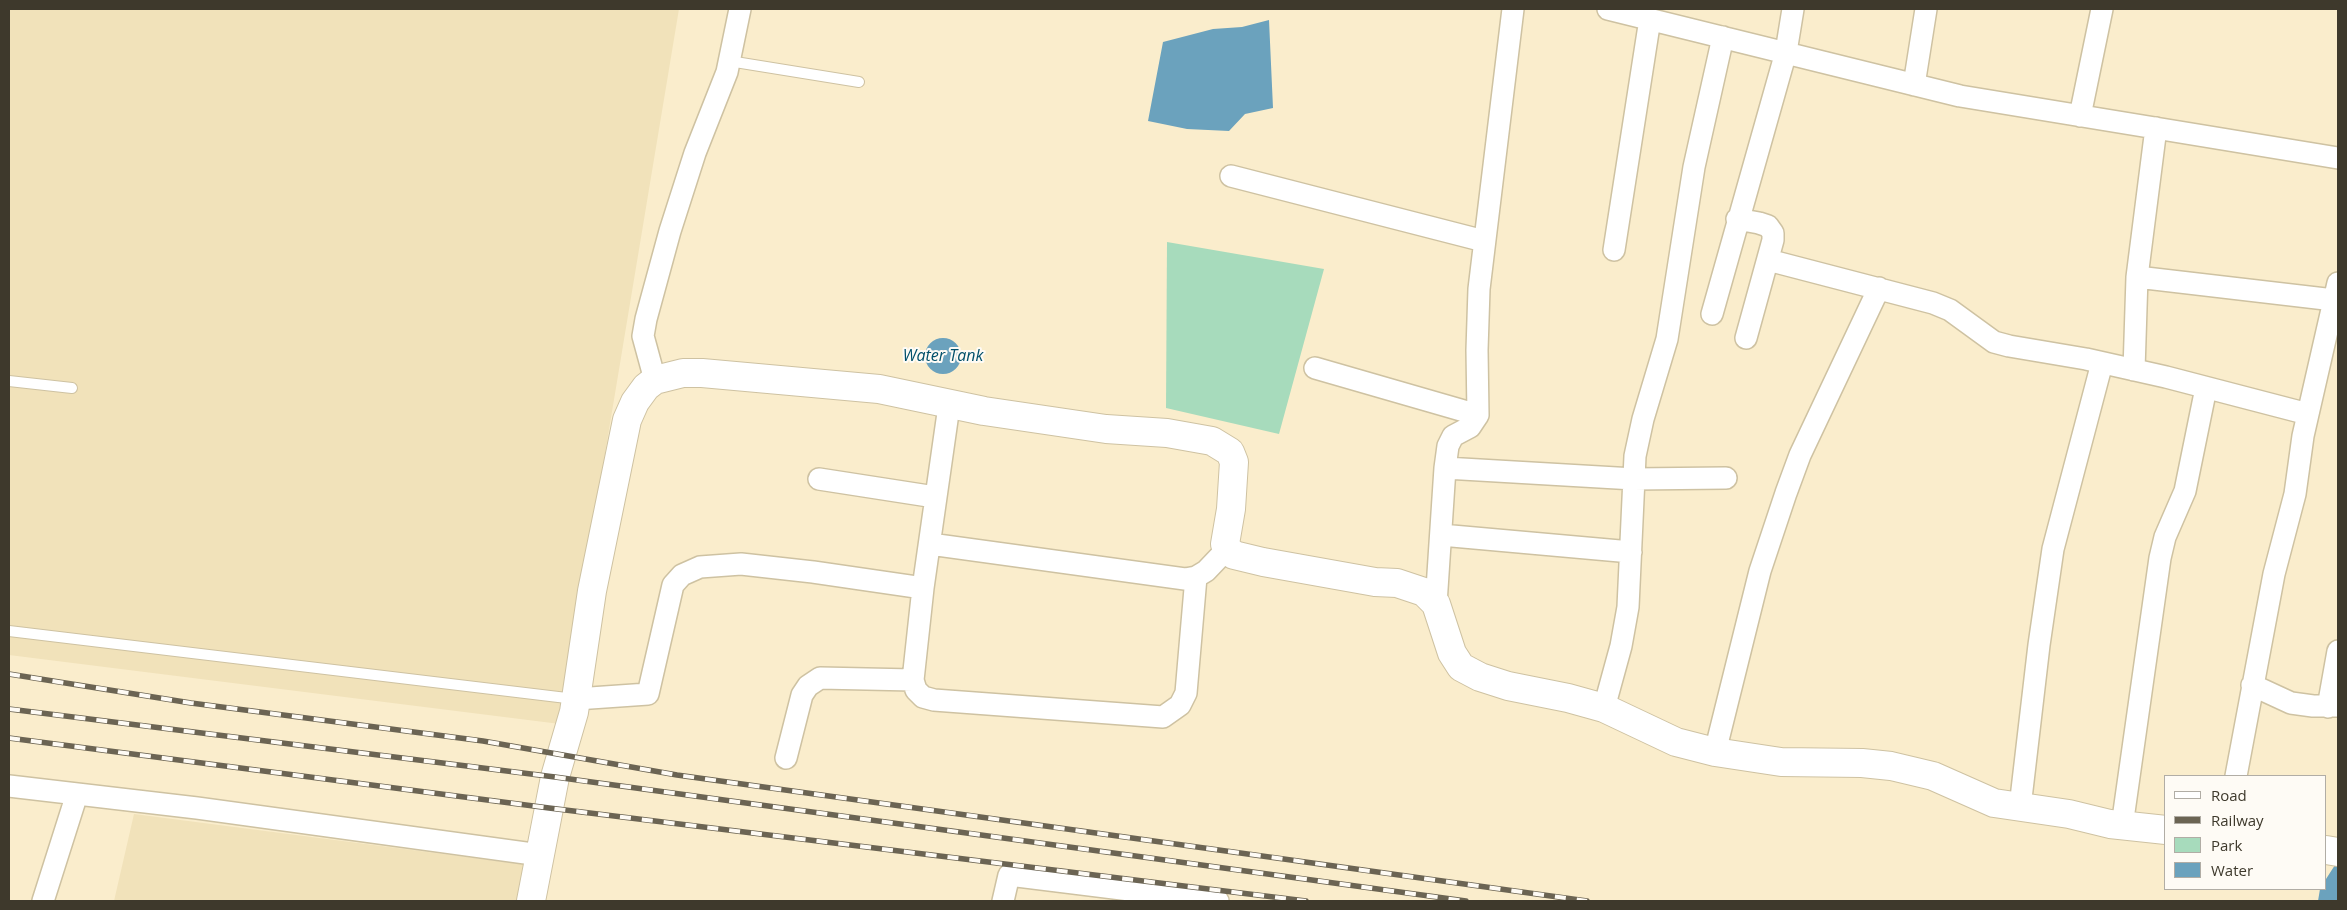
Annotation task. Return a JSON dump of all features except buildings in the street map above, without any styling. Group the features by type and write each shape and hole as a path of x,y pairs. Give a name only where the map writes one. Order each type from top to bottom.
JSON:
{"street":[{"path":"655,380 643,336 646,319 670,231 695,153 727,72 740,9"},
{"path":"1513,9 1478,298 1478,415 1470,427 1453,436 1448,446 1445,468 1436,604 1452,653 1461,667 1480,677 1508,686 1568,698 1604,708 1676,742 1715,752 1782,762 1862,763 1891,766 1933,776 1994,804 2122,826 2164,830"},
{"path":"1608,9 1960,96 2338,158"},
{"path":"1712,314 1737,219 1786,52 1793,9"},
{"path":"1914,85 1926,9"},
{"path":"2080,116 2102,9"},
{"path":"1614,250 1650,19"},
{"path":"1604,708 1625,625 1631,552 1635,456 1643,419 1667,339 1694,167 1723,37"},
{"path":"2134,370 2137,278 2156,128"},
{"path":"1231,176 1484,241"},
{"path":"1737,219 1759,222 1768,226 1773,233 1768,260 1746,338"},
{"path":"1768,260 1879,288 1950,310 1994,342 2031,351 2134,370 2308,414"},
{"path":"2137,278 2336,292 2332,339 2308,414 2299,458 2295,494 2289,522 2280,547 2236,775"},
{"path":"1715,752 1760,571 1789,485 1800,455 1879,288"},
{"path":"2020,807 2039,645 2053,549 2102,363"},
{"path":"1315,368 1478,415"},
{"path":"530,901 555,777 576,699 592,591 627,420 635,402 646,387 655,380 683,373 879,389 907,394 949,406 1106,429 1167,433 1198,438 1222,446 1230,452 1234,462 1231,509 1225,544 1227,549 1234,555 1375,582 1397,583 1424,592 1436,604"},
{"path":"2122,826 2160,558 2165,537 2179,505 2189,475 2206,388"},
{"path":"949,406 922,588 913,680 916,690 923,697 934,700 1163,718 1180,705 1186,693 1196,577"},
{"path":"1445,468 1634,479 1726,478"},
{"path":"819,479 935,498"},
{"path":"1441,536 1631,552"},
{"path":"930,544 1172,579 1196,577 1206,571 1227,549"},
{"path":"576,699 648,694 673,585 682,575 700,567 741,564 813,572 922,588"},
{"path":"2252,685 2291,703 2333,707 2338,651"},
{"path":"786,758 802,695 808,686 820,678 913,680"},
{"path":"9,786 540,855"},
{"path":"43,901 77,794"},
{"path":"1003,901 1010,875 1218,901"}],"lane":[{"path":"729,61 859,82"},
{"path":"9,381 72,388"},
{"path":"9,631 576,699"}],"shaded area":[{"path":"9,9 679,9 560,724 9,655"},
{"path":"134,814 528,865 518,901 114,901"}],"green space":[{"path":"1167,242 1324,269 1279,434 1166,408"}],"water":[{"path":"1269,20 1273,108 1245,114 1229,131 1187,129 1148,121 1163,42 1213,29 1242,27"},
{"name":"Water Tank","path":"943,338 950,339 956,343 960,349 960,363 956,369 950,373 943,374 936,373 930,369 926,363 925,356 926,349 930,343 936,339"},
{"path":"2335,865 2338,865 2338,901 2318,901 2320,890 2327,890 2327,877"}],"railway":[{"path":"9,674 191,703 483,741 677,775 1587,901"},
{"path":"9,709 555,777 1466,901"},
{"path":"9,738 549,808 1306,901"}]}
